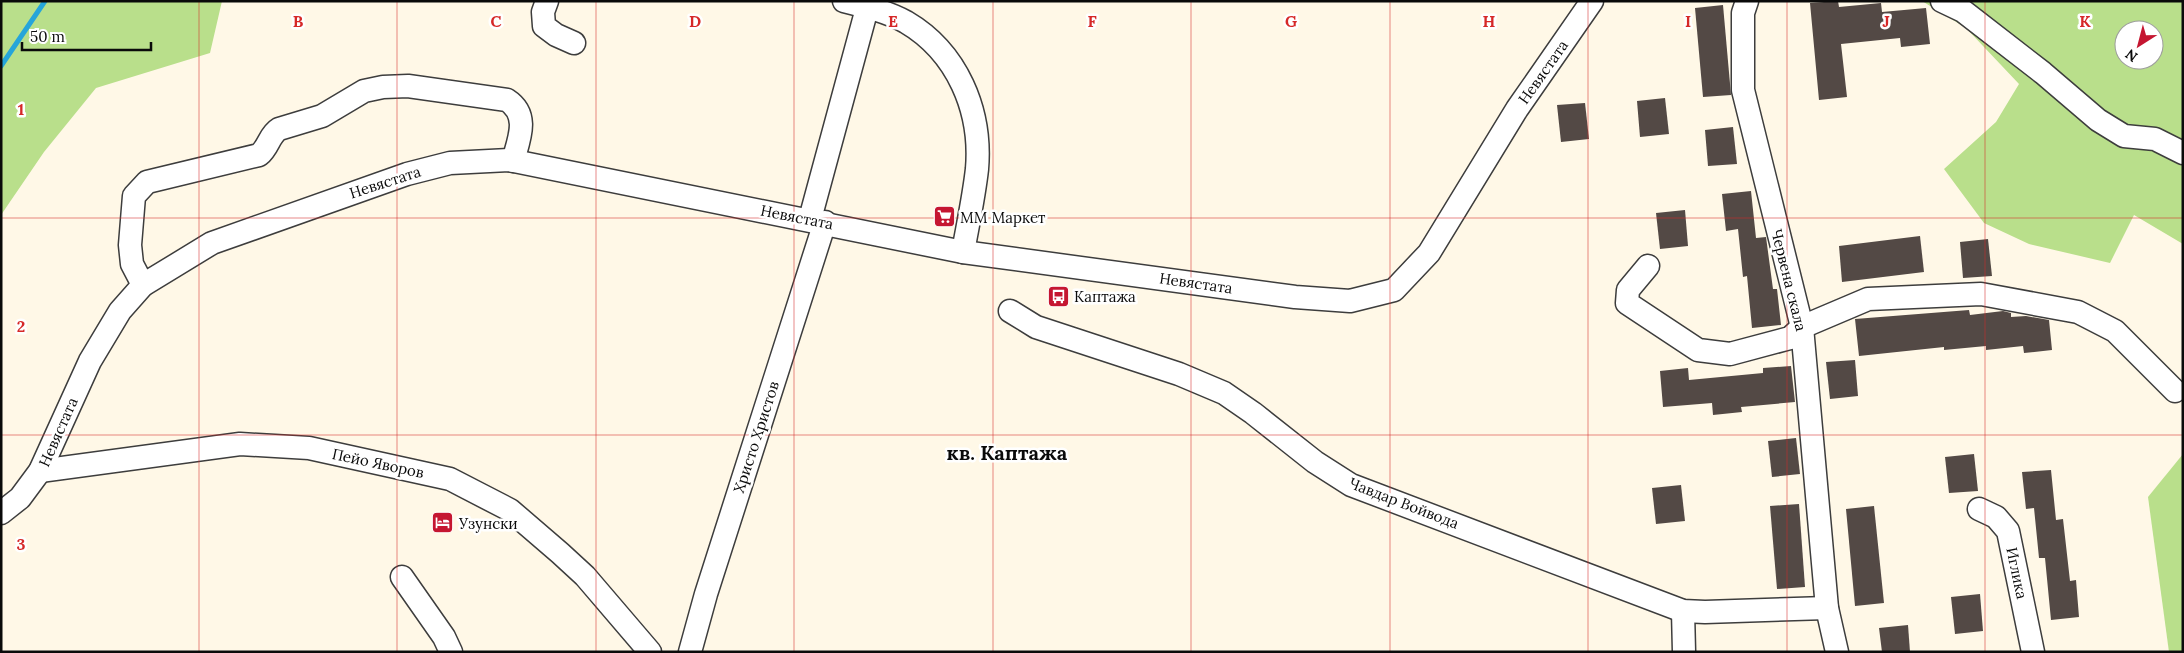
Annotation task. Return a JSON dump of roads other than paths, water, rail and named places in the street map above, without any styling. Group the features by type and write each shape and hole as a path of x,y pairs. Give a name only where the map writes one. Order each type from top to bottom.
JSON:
{"street":[{"path":"547,1 543,12 544,26 556,35 574,43"},
{"path":"844,1 867,4 905,22 927,38 946,57 960,77 970,104 974,125 977,167 963,252"},
{"name":"Невястата","path":"1,514 20,498 40,471 90,361 120,311 143,285 212,243 407,174 450,162 512,160 963,252 1295,297 1350,301 1394,290 1429,253 1517,109 1592,1"},
{"name":"Червена скала","path":"1747,1 1743,13 1743,90 1802,327 1827,608 1837,652"},
{"path":"1942,1 1963,11 2043,73 2098,120 2124,136 2154,139 2183,153"},
{"name":"Христо Христов","path":"690,652 817,221 867,4"},
{"path":"143,285 132,264 130,245 134,196 147,182 259,155 268,146 274,132 322,116 364,91 383,87 408,86 507,100 516,105 522,120 512,160"},
{"path":"1648,266 1628,290 1627,303 1698,350 1730,354 1790,338 1802,327 1868,299 1981,294 2078,312 2116,332 2175,391"},
{"name":"Чавдар Войвода","path":"1010,311 1036,327 1179,374 1224,394 1253,413 1315,462 1350,484 1683,611 1827,608"},
{"name":"Пейо Яворов","path":"40,471 240,444 309,448 450,479 510,510 560,553 586,576 650,652"},
{"name":"Иглика","path":"1979,509 1996,516 2008,531 2033,652"},
{"path":"402,577 444,637 451,652"},
{"path":"1683,611 1684,652"}],"waterway":[{"path":"1,66 45,1"}],"place":[{"name":"ММ Маркет","path":"944,217"},
{"name":"Каптажа","path":"1058,296"},
{"name":"Узунски","path":"443,523"}],"district":[{"name":"кв. Каптажа","path":"1007,452"}]}
